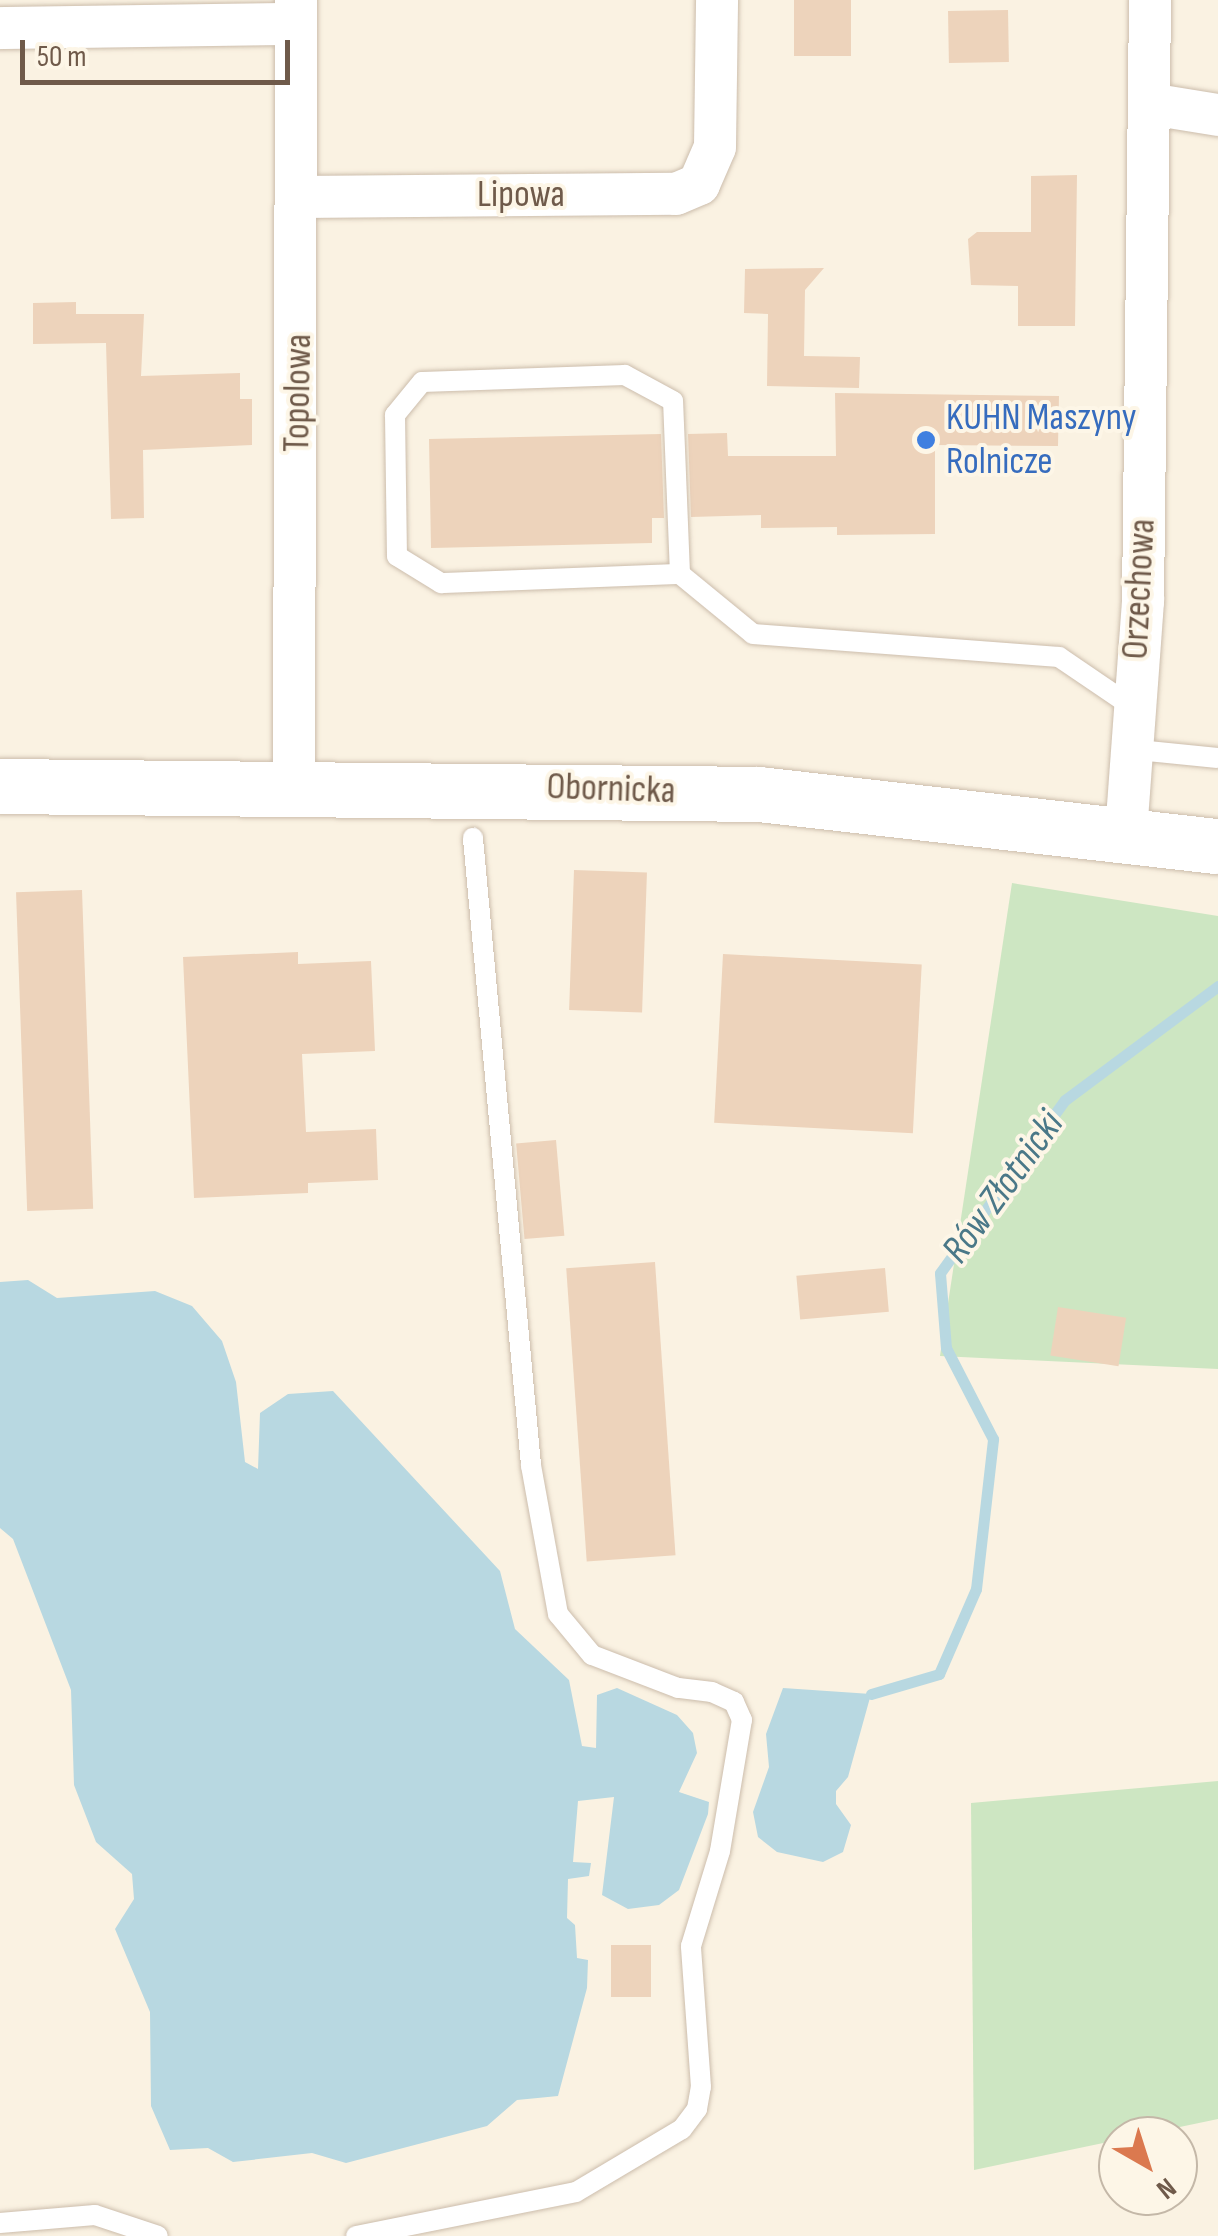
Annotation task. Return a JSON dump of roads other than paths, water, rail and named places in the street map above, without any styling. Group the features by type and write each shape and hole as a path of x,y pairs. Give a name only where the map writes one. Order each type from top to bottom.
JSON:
{"main road":[{"name":"Obornicka","path":"0,786 294,786 759,794 1218,846"}],"street":[{"name":"Lipowa","path":"300,196 676,194 699,184 715,147 717,0"},
{"name":"Orzechowa","path":"1126,833 1131,706 1143,600 1143,239 1150,104 1150,0"},
{"path":"0,28 296,12"},
{"name":"Topolowa","path":"294,786 300,196 296,12"},
{"path":"1150,104 1218,115"}],"lane":[{"path":"680,574 673,401 626,375 422,382 395,416 397,556 441,583 680,574 754,634 1059,657 1131,706"},
{"path":"1128,749 1218,758"},
{"path":"356,2236 576,2192 682,2129 697,2109 701,2087 691,1946 720,1852 742,1720 734,1702 712,1692 678,1688 592,1656 558,1614 531,1465 473,838"},
{"path":"0,2224 95,2215 158,2236"}],"water":[{"path":"28,1280 57,1298 155,1291 192,1306 222,1341 236,1382 245,1462 258,1469 260,1413 288,1394 333,1391 500,1571 515,1629 569,1680 582,1746 596,1748 597,1695 617,1688 677,1715 693,1733 697,1753 679,1792 709,1802 708,1814 679,1890 659,1905 628,1909 602,1895 614,1797 578,1801 573,1862 591,1863 589,1876 568,1879 567,1918 575,1925 577,1958 588,1960 587,1988 558,2096 517,2100 487,2126 346,2163 312,2153 233,2162 208,2148 170,2150 151,2106 150,2012 115,1929 134,1899 132,1874 96,1842 74,1785 71,1690 13,1539 0,1528 0,1282"},
{"path":"783,1688 871,1694 848,1777 836,1791 836,1804 851,1825 843,1852 823,1862 777,1852 758,1837 753,1812 769,1767 766,1734"}],"waterway":[{"name":"Rów Złotnicki","path":"871,1694 939,1674 976,1589 993,1439 946,1348 940,1273 1065,1100 1218,986"}],"place":[{"name":"KUHN Maszyny Rolnicze","path":"926,440"}]}
